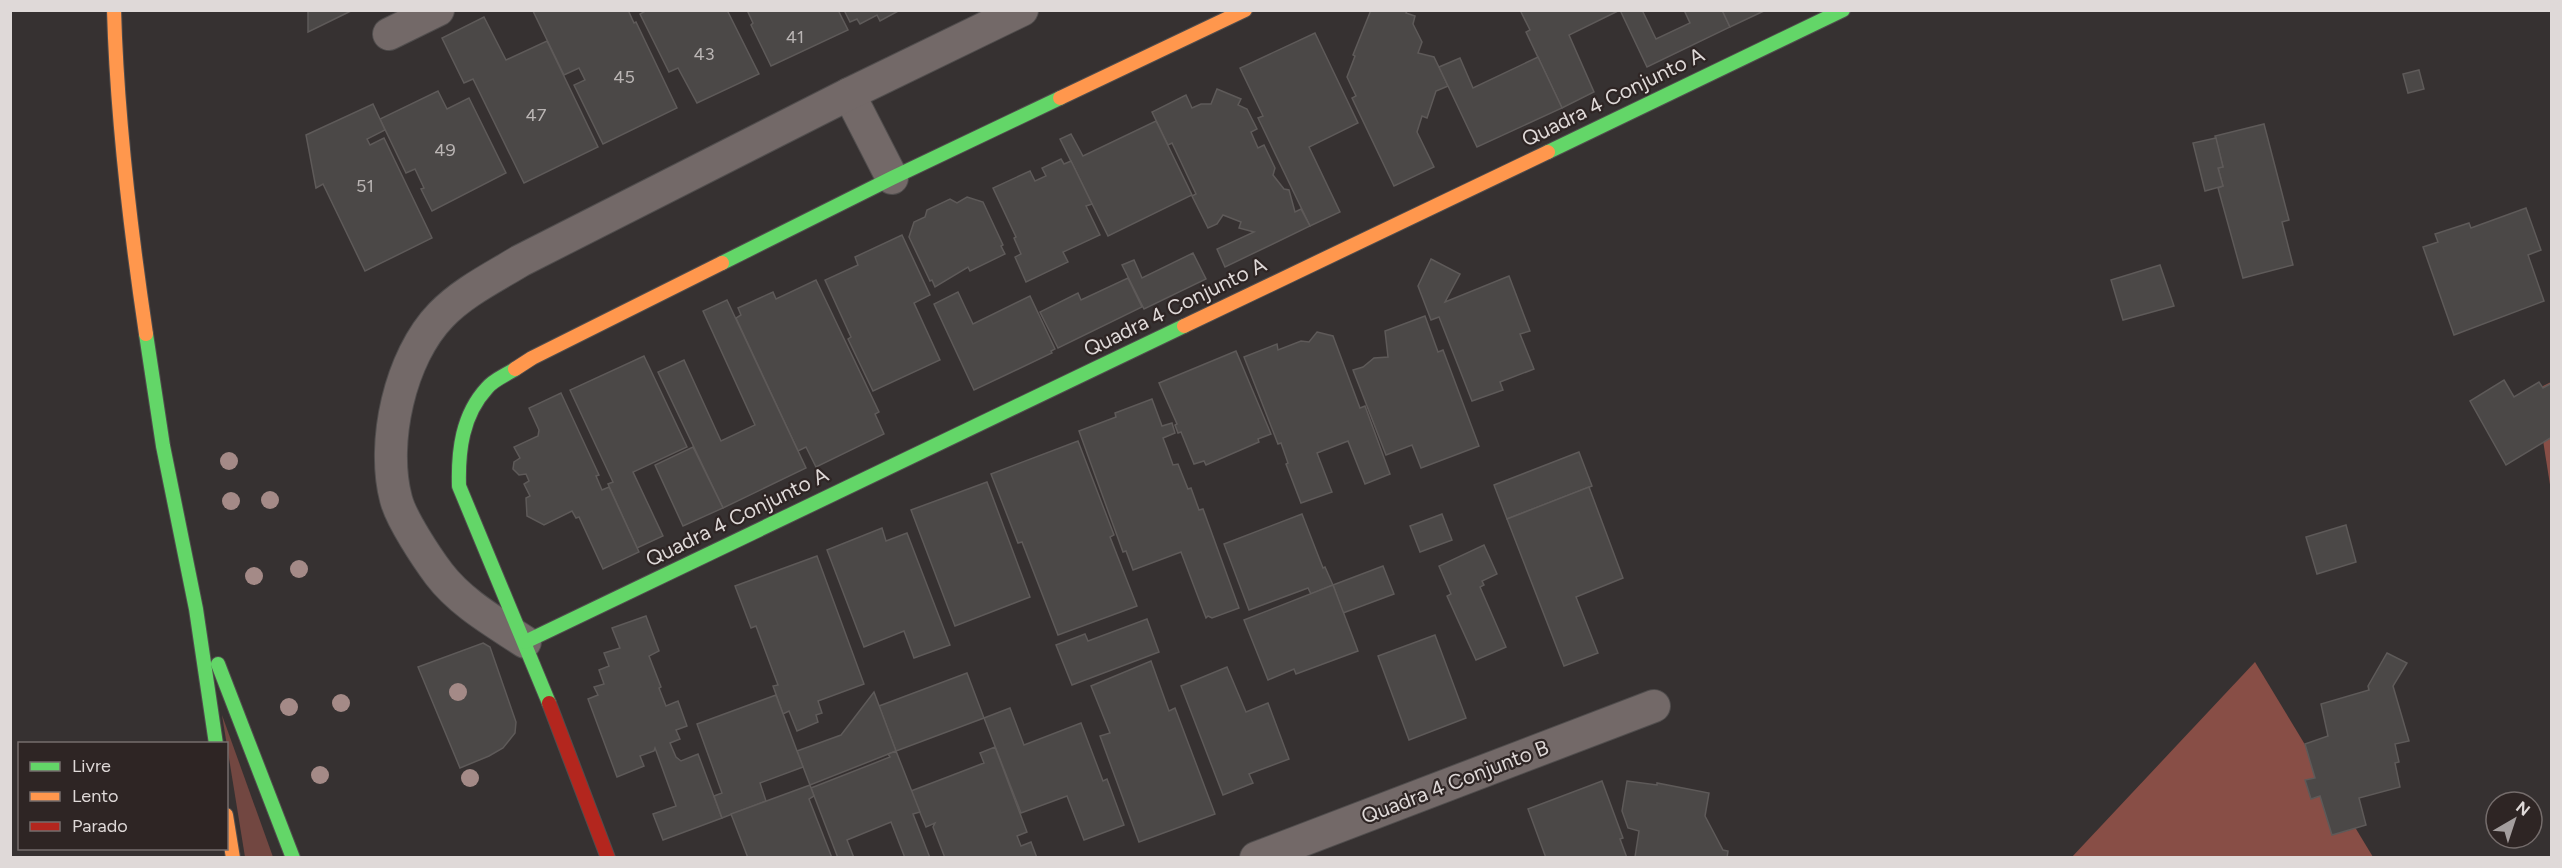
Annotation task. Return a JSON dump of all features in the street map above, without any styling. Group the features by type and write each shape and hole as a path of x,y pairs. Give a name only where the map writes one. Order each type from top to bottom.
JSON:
{"street":[{"path":"114,10 116,75 133,245 163,446 196,609 216,742"},
{"path":"389,34 438,10"},
{"path":"525,642 472,607 440,575 396,500 391,461 395,413 402,382 417,350 441,315 486,281 520,261 849,94 1022,10"},
{"path":"608,858 525,642 470,517 459,486 458,458 465,423 487,387 532,357 892,178 1245,10"},
{"name":"Quadra 4 Conjunto A","path":"525,642 1843,10"},
{"path":"849,94 892,178"},
{"path":"196,609 294,858"},
{"name":"Quadra 4 Conjunto B","path":"1256,858 1654,706"},
{"path":"228,828 233,858"}],"shaded area":[{"path":"2551,382 2551,491 2535,390"},
{"path":"2255,662 2373,857 2071,858"},
{"path":"222,715 273,857 245,857"}],"building":[{"path":"308,10 353,10 308,32"},
{"path":"628,10 677,108 603,144 574,85 585,80 579,68 564,75 533,11"},
{"path":"647,10 727,10 759,74 697,103 678,68 669,72 640,14"},
{"path":"747,10 838,10 848,30 771,66 751,25 753,23"},
{"path":"844,10 900,10 880,21 877,15 860,24 857,19 850,22"},
{"path":"1371,10 1407,10 1406,13 1415,16 1413,24 1422,42 1418,53 1434,57 1448,86 1436,91 1427,118 1422,116 1417,132 1434,167 1394,186 1352,98 1356,96 1347,77"},
{"path":"1520,10 1620,10 1569,35 1594,92 1562,108 1526,32 1530,30"},
{"path":"1620,10 1642,10 1656,39 1690,23 1684,10 1722,10 1730,27 1647,67"},
{"path":"1722,10 1766,10 1730,27"},
{"path":"484,17 506,60 547,41 598,147 524,183 473,79 464,83 442,38"},
{"path":"1315,33 1358,123 1309,147 1340,212 1310,226 1258,118 1263,116 1240,68"},
{"path":"1538,57 1562,108 1477,147 1439,67 1460,58 1473,88"},
{"path":"2419,70 2424,89 2408,93 2403,74"},
{"path":"1217,89 1241,99 1238,105 1247,109 1257,129 1251,132 1258,148 1264,145 1275,168 1273,175 1284,189 1289,190 1295,212 1301,209 1310,226 1225,267 1217,249 1254,232 1239,228 1241,222 1223,215 1217,224 1208,228 1192,196 1196,194 1172,143 1168,145 1152,112 1186,95 1192,108 1201,104 1211,104"},
{"path":"438,91 447,109 469,98 506,173 432,211 421,189 424,188 415,169 406,173 380,119"},
{"path":"373,104 385,130 367,139 370,145 384,138 432,238 365,271 323,184 316,188 306,135"},
{"path":"1156,121 1192,195 1108,236 1060,139 1071,134 1083,156"},
{"path":"2264,124 2289,220 2282,222 2293,265 2243,278 2218,188 2223,186 2218,168 2223,167 2215,136"},
{"path":"2216,138 2223,167 2218,168 2223,186 2205,191 2193,143"},
{"path":"1061,159 1064,164 1071,161 1092,204 1086,206 1100,235 1063,252 1068,262 1026,282 1015,257 1021,254 1014,238 1016,237 993,188 1030,171 1035,181 1046,176 1042,168"},
{"path":"967,197 983,202 1005,254 970,271 968,267 935,287 909,237 914,222 925,217 927,210 950,199 957,203"},
{"path":"2526,208 2541,250 2528,255 2544,301 2454,335 2423,247 2438,242 2435,234 2469,223 2471,228"},
{"path":"902,235 930,295 914,303 940,360 873,391 848,339 851,337 825,280 858,265 855,257"},
{"path":"1193,253 1206,279 1144,309 1122,265 1134,260 1142,278"},
{"path":"1431,259 1460,274 1445,302 1509,276 1530,331 1520,334 1534,369 1500,382 1503,390 1472,401 1439,317 1431,320 1418,286"},
{"path":"2160,265 2174,306 2123,320 2111,280"},
{"path":"1128,278 1142,307 1058,348 1040,312 1078,293 1081,300"},
{"path":"816,280 879,412 875,414 884,434 816,467 806,447 798,451 736,318 741,315 738,308 773,292 776,299"},
{"path":"958,292 973,324 1030,296 1055,349 1051,351 1052,353 974,390 934,304"},
{"path":"727,300 806,468 723,508 658,372 684,360 721,441 755,425 703,311"},
{"path":"1425,316 1438,352 1443,350 1479,446 1421,468 1412,445 1386,455 1353,370 1363,367 1374,358 1388,357 1385,331"},
{"path":"1317,332 1333,336 1360,408 1365,406 1390,474 1365,484 1348,441 1317,453 1332,492 1301,503 1286,464 1288,463 1281,443 1278,444 1244,357 1277,344 1278,350 1301,341 1309,342"},
{"path":"1236,351 1271,434 1258,439 1259,442 1206,465 1204,461 1194,464 1181,432 1178,433 1175,425 1177,424 1159,383"},
{"path":"644,356 687,447 633,472 663,536 637,548 608,484 613,482 570,390"},
{"path":"2504,380 2514,397 2539,382 2543,388 2552,383 2552,437 2506,465 2470,401"},
{"path":"561,393 599,475 596,476 602,490 609,487 639,552 603,569 579,517 576,518 572,511 544,525 527,516 526,498 530,496 524,484 529,481 526,474 519,475 513,469 514,462 520,458 514,447 538,436 539,430 529,408"},
{"path":"1152,399 1162,426 1172,423 1175,433 1163,438 1173,465 1178,464 1188,489 1191,488 1199,510 1203,509 1239,608 1212,618 1208,616 1206,618 1181,552 1133,570 1126,551 1123,552 1079,431 1116,417 1115,413"},
{"path":"1078,441 1114,535 1110,537 1137,606 1058,635 1022,542 1018,543 991,474"},
{"path":"693,447 723,508 683,526 655,465"},
{"path":"1579,452 1592,486 1507,519 1494,485"},
{"path":"987,482 1030,597 955,626 911,510"},
{"path":"1589,487 1623,578 1576,597 1598,653 1564,666 1507,519"},
{"path":"1302,514 1323,568 1325,567 1333,585 1311,594 1308,588 1249,610 1224,544"},
{"path":"1442,514 1452,540 1420,552 1410,526"},
{"path":"2346,525 2356,562 2317,574 2306,537"},
{"path":"882,528 886,541 907,533 950,645 914,658 904,631 864,647 827,550"},
{"path":"1484,545 1497,574 1482,581 1484,585 1480,587 1506,647 1476,660 1447,596 1451,594 1439,566"},
{"path":"817,556 864,684 818,701 822,713 816,715 818,722 797,731 789,711 783,714 773,686 778,685 756,626 751,628 735,586"},
{"path":"1383,566 1394,594 1343,613 1333,585"},
{"path":"1333,585 1358,651 1296,674 1294,669 1268,680 1244,620"},
{"path":"646,616 659,651 649,656 661,687 659,688 666,706 678,701 687,726 676,730 680,739 670,743 676,757 681,761 698,754 722,818 663,840 653,814 676,806 655,748 654,751 640,756 644,766 617,777 588,699 598,695 594,687 604,684 599,670 609,666 604,653 620,648 612,628"},
{"path":"1147,619 1159,652 1072,685 1056,645 1085,634 1088,641"},
{"path":"1435,635 1466,718 1409,740 1378,656"},
{"path":"483,643 490,647 516,722 515,733 503,748 460,768 418,667"},
{"path":"2387,653 2407,663 2393,686 2409,741 2395,744 2399,762 2395,763 2400,787 2359,798 2366,825 2332,835 2320,796 2311,799 2305,780 2315,778 2305,744 2328,736 2321,704 2369,690 2368,686"},
{"path":"1151,661 1169,711 1175,708 1215,814 1139,842 1100,736 1110,733 1091,686"},
{"path":"1227,667 1246,712 1268,703 1289,759 1249,774 1253,783 1223,795 1181,686"},
{"path":"967,673 984,718 896,751 879,706"},
{"path":"874,692 896,751 810,785 797,751 841,735"},
{"path":"776,695 803,767 760,783 766,801 722,818 714,796 722,793 697,724"},
{"path":"1010,708 1024,745 1081,723 1103,781 1107,779 1124,825 1084,840 1067,796 1021,813 984,718"},
{"path":"995,747 1027,832 1017,836 1021,846 1031,842 1037,858 945,858 933,827 935,823 926,827 911,791 984,763 980,753"},
{"path":"896,751 920,812 913,814 930,858 905,858 891,822 847,840 854,858 838,858 811,788 890,757 888,754"},
{"path":"1602,781 1623,838 1620,839 1627,858 1546,858 1528,809"},
{"path":"1627,781 1657,785 1657,783 1709,793 1705,816 1723,850 1728,851 1727,858 1635,857 1639,831 1628,828 1622,811"},
{"path":"810,785 814,796 809,799 832,858 748,858 731,814"}],"traffic: fast":[{"path":"1548,152 1843,10"},
{"path":"722,263 892,178 1060,98"},
{"path":"525,642 1184,326"},
{"path":"146,334 163,446 196,609 216,742"},
{"path":"515,369 490,385 472,410 463,434 459,460 459,486 549,703"},
{"path":"218,664 293,858"}],"traffic: slow":[{"path":"114,10 125,173 146,334"},
{"path":"1060,98 1245,10"},
{"path":"1184,326 1548,152"},
{"path":"515,369 532,358 722,263"},
{"path":"228,827 233,858"}],"traffic: jam":[{"path":"549,703 608,858"}]}
